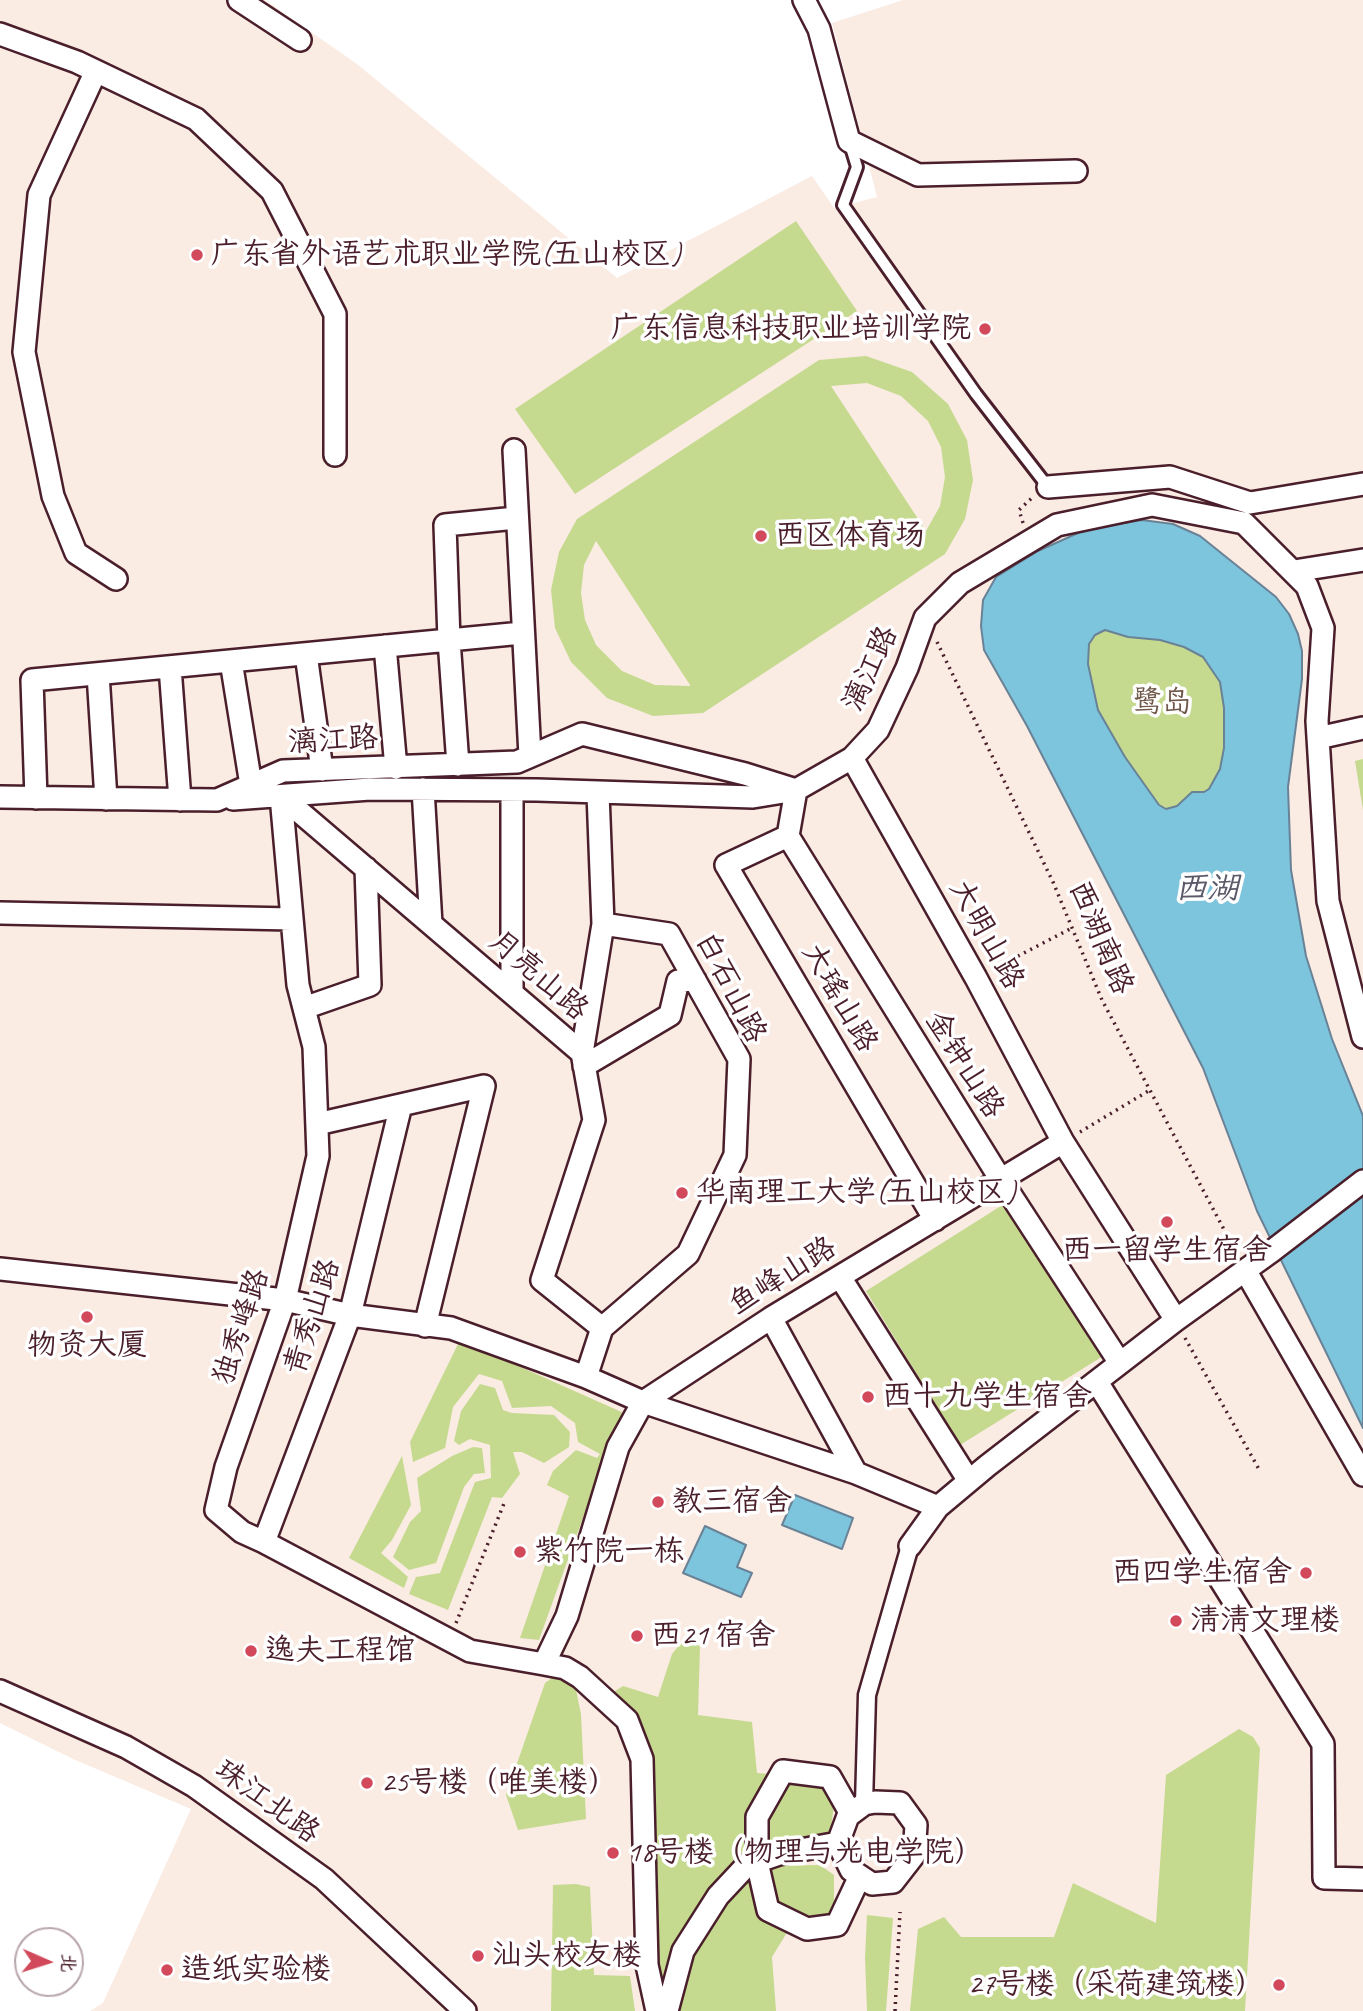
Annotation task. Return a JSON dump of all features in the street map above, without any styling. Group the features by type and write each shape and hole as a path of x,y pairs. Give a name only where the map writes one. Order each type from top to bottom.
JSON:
{"street":[{"path":"239,0 300,40"},
{"path":"804,0 818,29 849,141 918,175 1076,171"},
{"path":"0,34 96,71 196,119 272,191 335,314 335,455"},
{"path":"96,71 39,195 24,352 53,496 76,553 116,579"},
{"path":"514,450 530,756"},
{"path":"1048,487 1170,477 1250,503 1363,485"},
{"name":"漓江路","path":"0,797 216,800 283,771 517,762 582,734 745,774 796,790 852,758 878,730 907,668 925,618 960,583 1057,525 1152,505 1244,523 1307,586 1323,628 1317,721 1328,901 1363,1037"},
{"path":"457,765 445,525 516,518"},
{"path":"1294,571 1363,560"},
{"path":"36,798 32,680 522,633"},
{"path":"385,646 396,768"},
{"path":"306,654 322,770"},
{"path":"231,661 251,785"},
{"path":"170,667 180,800"},
{"path":"98,674 106,799"},
{"path":"1318,738 1363,728"},
{"name":"大明山路","path":"852,758 976,978 1063,1142"},
{"path":"216,800 370,789 753,797 796,790 788,836"},
{"path":"423,789 431,924"},
{"path":"512,790 512,993"},
{"path":"583,1059 603,924 598,793"},
{"name":"月亮山路","path":"281,796 512,993 583,1059 594,1120 542,1280 602,1328"},
{"name":"独秀峰路","path":"281,796 298,985 314,1047 318,1156 285,1300 226,1467 216,1510 242,1532 470,1651 565,1668 580,1677 627,1720 642,1759 647,1965 657,2011"},
{"name":"金钟山路","path":"788,836 1000,1180 1120,1363"},
{"name":"大瑶山路","path":"788,836 726,865 935,1220"},
{"path":"304,1008 370,985 366,868"},
{"path":"0,913 292,919"},
{"name":"白石山路","path":"602,1328 688,1254 735,1155 739,1059 669,934 603,924"},
{"path":"583,1059 670,1015 678,981 695,980"},
{"path":"317,1124 484,1086 425,1326"},
{"name":"青秀山路","path":"264,1542 350,1315 401,1105"},
{"path":"1063,1142 1176,1320"},
{"name":"鱼峰山路","path":"643,1402 771,1318 1063,1142"},
{"path":"838,1843 857,1809 867,1695 910,1546 938,1507 1176,1320 1363,1181"},
{"path":"0,1269 285,1300 350,1315 451,1328 586,1377 643,1402 856,1473 938,1507"},
{"path":"1245,1270 1363,1475"},
{"path":"840,1277 969,1481"},
{"path":"771,1318 856,1473"},
{"path":"586,1377 602,1328"},
{"path":"1097,1382 1323,1744 1324,1878 1363,1880"},
{"path":"544,1664 567,1616 618,1447 643,1402"},
{"name":"珠江北路","path":"0,1691 125,1747 194,1786 324,1879 465,2011"},
{"path":"857,1809 830,1777 783,1771 757,1817 757,1862 768,1910 807,1929 837,1925 860,1876"},
{"path":"838,1843 851,1870 872,1884 894,1882 914,1855 916,1825 900,1803 857,1809"},
{"path":"667,2011 683,1951 718,1896 747,1865 779,1854 838,1843"}],"lane":[{"path":"849,141 857,167 844,205 976,394 1048,487"}],"path":[{"name":"西湖南路","path":"925,618 1054,882 1102,1000 1245,1270"},
{"path":"976,978 1072,928"},
{"path":"1063,1142 1150,1090"},
{"path":"1176,1320 1260,1471"},
{"path":"449,1641 505,1501"},
{"path":"895,2011 900,1912"}],"shaded area":[{"name":"华南理工大学(五山校区)","path":"0,0 265,0 357,64 617,278 812,176 834,208 877,197 832,23 903,0 1363,0 1363,2011 90,2011 103,2003 191,1809 73,1759 0,1723"}],"green space":[{"path":"796,221 857,311 575,494 515,409"},
{"name":"西区体育场","path":"866,356 912,372 948,404 967,440 973,480 965,519 945,554 703,713 653,716 607,698 571,662 555,628 551,590 559,552 577,519 819,360","holes":["867,383 901,396 928,421 941,447 945,477 940,506 926,531 831,386","596,541 690,685 690,686 655,685 622,671 596,645 585,620 581,593 584,565"]},
{"name":"鹭岛","path":"1105,630 1185,647 1203,657 1220,682 1224,708 1224,748 1220,769 1209,789 1204,792 1197,791 1177,806 1166,809 1159,805 1125,757 1098,710 1088,664 1089,644 1095,635"},
{"path":"1363,759 1363,810 1355,761"},
{"path":"1012,1199 1108,1353 960,1445 866,1291"},
{"path":"460,1340 626,1414 608,1448 539,1640 520,1638 569,1496 547,1485 553,1471 576,1450 597,1458 600,1454 578,1442 575,1423 551,1406 512,1408 502,1381 479,1374 453,1407 445,1448 413,1462 410,1442"},
{"path":"480,1384 495,1388 503,1410 512,1413 554,1415 570,1432 569,1447 544,1463 522,1452 513,1452 520,1474 502,1498 492,1497 448,1610 409,1594 416,1577 440,1573 475,1482 491,1478 490,1445 470,1439 459,1445 454,1441 461,1411"},
{"path":"473,1447 482,1448 485,1473 474,1474 464,1487 436,1563 409,1570 393,1557 410,1522 421,1511 417,1478 452,1456"},
{"path":"402,1456 411,1505 392,1540 381,1553 408,1577 404,1588 349,1558"},
{"path":"688,1634 700,1647 698,1715 752,1722 757,1773 809,1777 833,1790 834,1806 830,1833 755,1849 660,2002 649,1922 646,1748 609,1695 623,1686 658,1697 672,1654"},
{"path":"559,1673 576,1690 581,1714 586,1819 518,1830 506,1795 545,1683"},
{"path":"1239,1729 1253,1737 1260,1748 1245,2011 910,2011 918,1929 944,1917 961,1937 1054,1937 1073,1883 1156,1923 1166,1775"},
{"path":"820,1865 834,1875 834,1910 828,1923 791,1926 772,1957 776,2011 675,2011 679,1980 706,1925 731,1891 761,1866"},
{"path":"576,1884 590,1887 594,1975 630,1976 635,2011 551,2011 553,1885"},
{"path":"867,1915 893,1918 886,2011 867,2011"}],"water":[{"name":"西湖","path":"1142,520 1173,524 1200,536 1276,597 1289,614 1298,634 1302,651 1302,679 1288,787 1291,870 1306,956 1332,1039 1363,1116 1363,1428 1257,1211 1203,1068 1027,726 984,650 981,626 983,600 996,577 1038,551 1087,529","holes":["1105,630 1128,637 1160,640 1184,647 1203,657 1220,682 1224,708 1224,748 1220,769 1209,789 1192,792 1177,806 1166,809 1159,805 1125,757 1098,710 1088,664 1089,644 1095,635"]},
{"path":"795,1495 853,1518 842,1549 782,1525"},
{"path":"705,1526 746,1545 737,1567 752,1573 741,1597 683,1573"}],"place":[{"name":"广东省外语艺术职业学院(五山校区)","path":"197,255"},
{"name":"广东信息科技职业培训学院","path":"985,329"},
{"name":"西区体育场","path":"761,536"},
{"name":"华南理工大学(五山校区)","path":"682,1193"},
{"name":"西一留学生宿舍","path":"1167,1222"},
{"name":"物资大厦","path":"87,1317"},
{"name":"西十九学生宿舍","path":"868,1397"},
{"name":"教三宿舍","path":"658,1502"},
{"name":"紫竹院一栋","path":"520,1552"},
{"name":"西四学生宿舍","path":"1306,1573"},
{"name":"清清文理楼","path":"1176,1621"},
{"name":"西21 宿舍","path":"637,1636"},
{"name":"逸夫工程馆","path":"251,1651"},
{"name":"25号楼（唯美楼）","path":"367,1783"},
{"name":"18号楼（物理与光电学院）","path":"613,1853"},
{"name":"汕头校友楼","path":"478,1956"},
{"name":"造纸实验楼","path":"167,1970"},
{"name":"27号楼（采荷建筑楼）","path":"1279,1985"}]}
